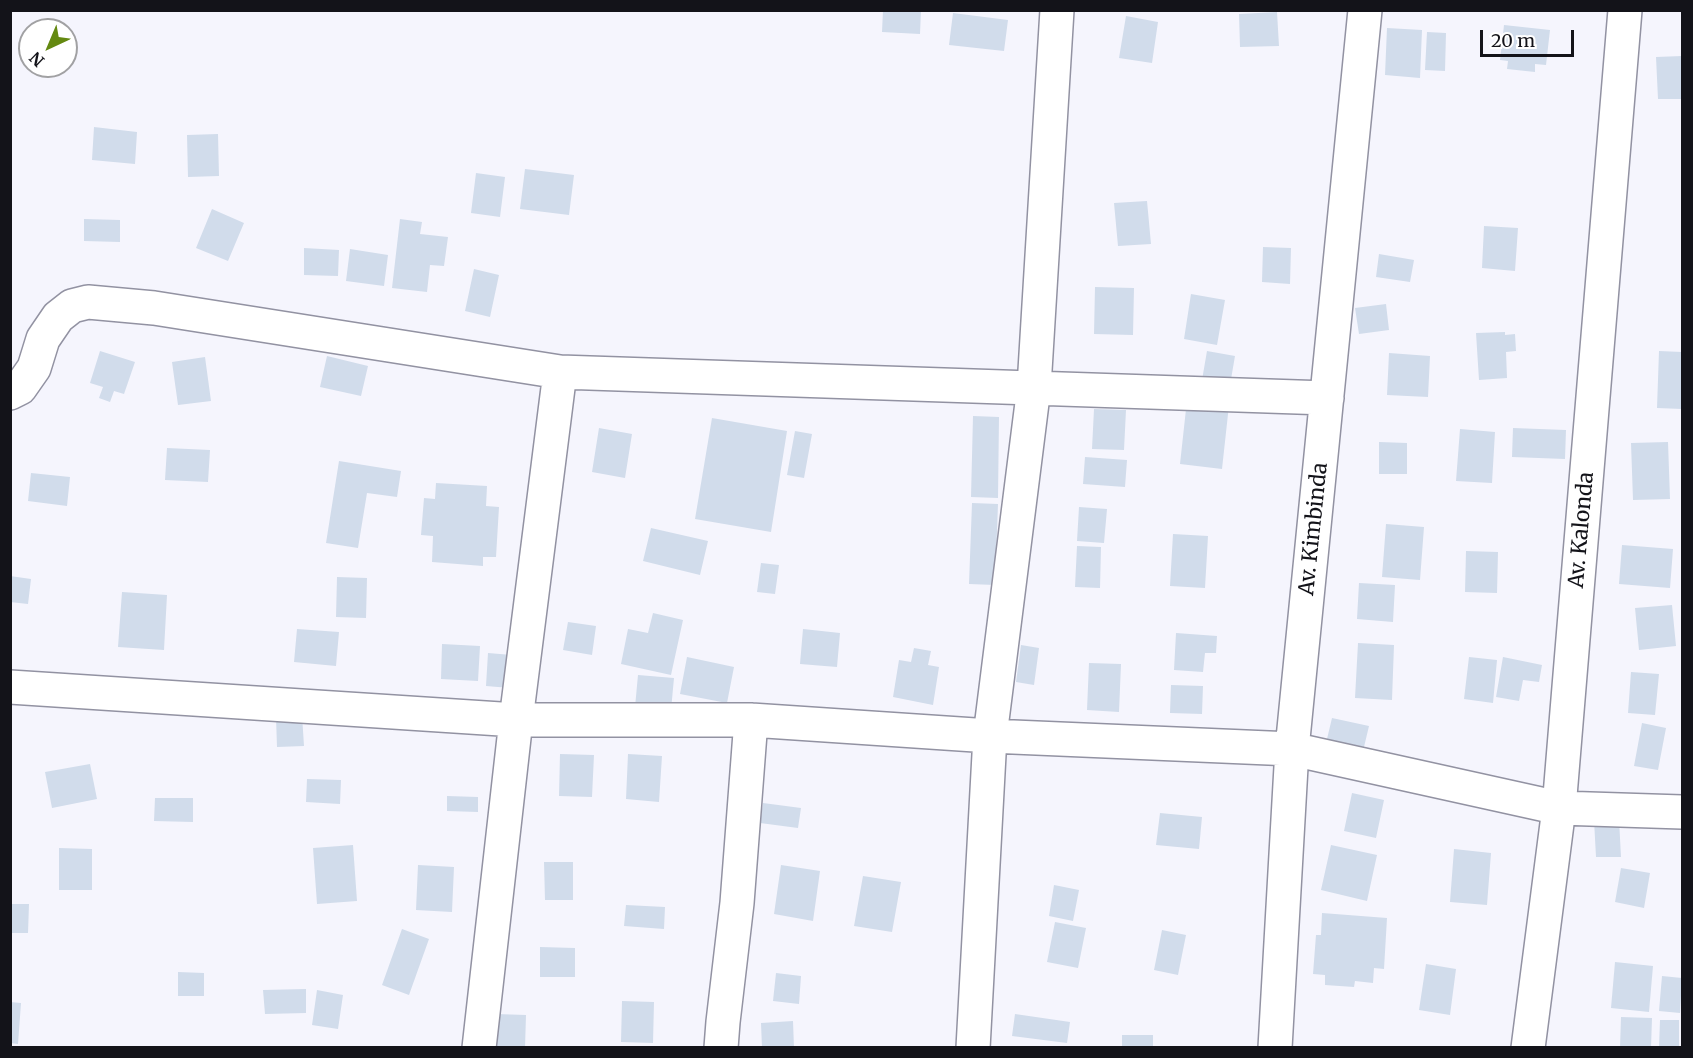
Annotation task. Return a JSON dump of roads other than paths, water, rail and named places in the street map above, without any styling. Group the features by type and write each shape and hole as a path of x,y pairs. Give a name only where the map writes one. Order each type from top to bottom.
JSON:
{"street":[{"path":"973,1047 990,736 1034,387 1057,10"},
{"name":"Av. Kimbinda","path":"1275,1047 1292,749 1365,10"},
{"name":"Av. Kalonda","path":"1528,1047 1559,808 1625,10"},
{"path":"10,393 20,388 33,368 43,339 58,317 72,306 88,302 154,308 560,372 1327,398"},
{"path":"479,1047 516,720 560,372"},
{"path":"10,687 516,720 751,720 990,736 1292,749 1559,808 1683,812"},
{"path":"721,1047 737,903 751,720"}]}
